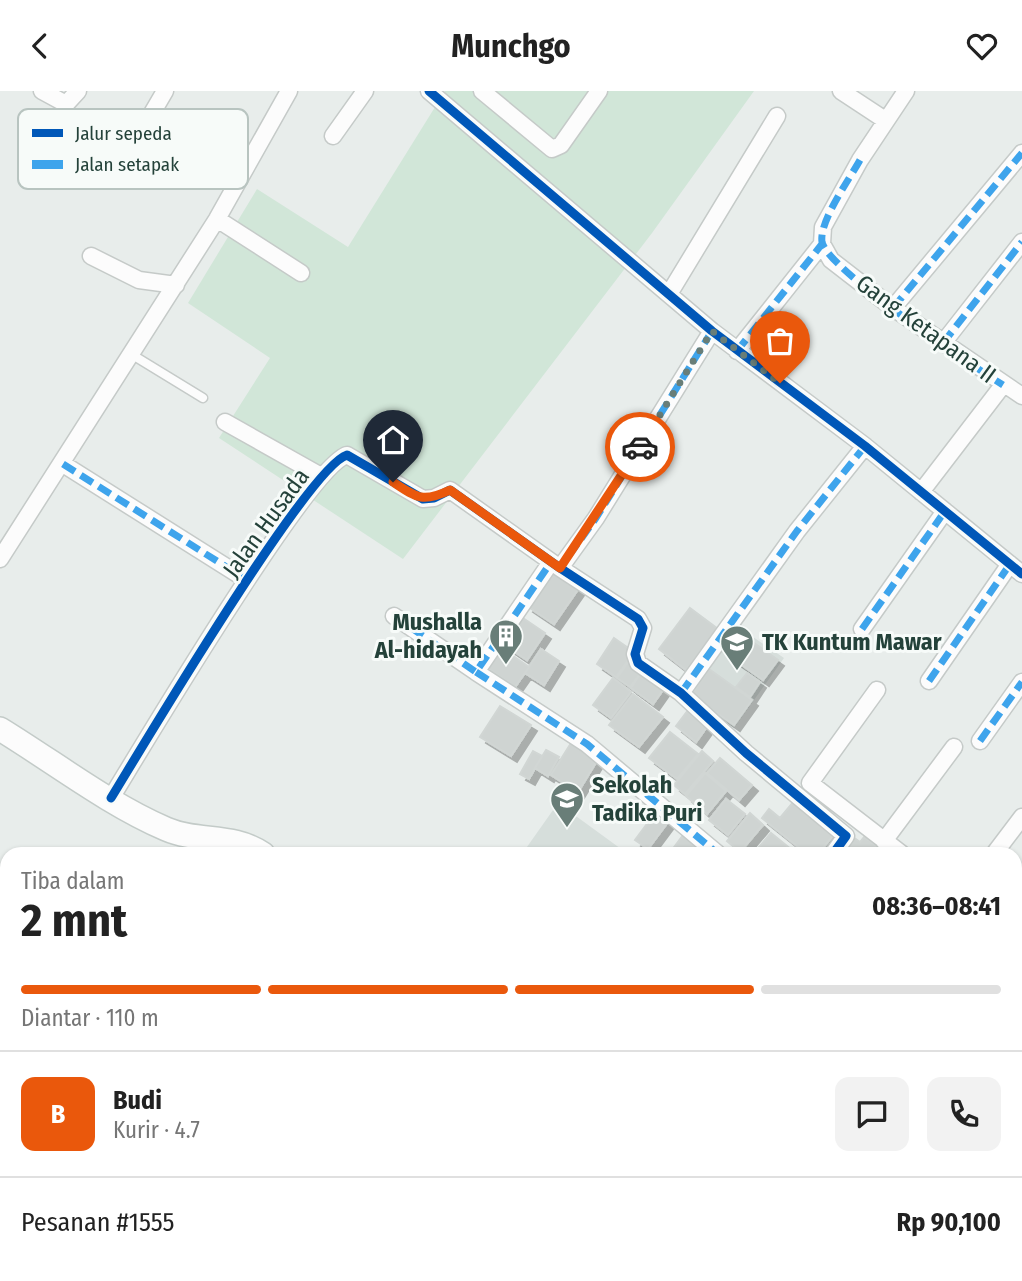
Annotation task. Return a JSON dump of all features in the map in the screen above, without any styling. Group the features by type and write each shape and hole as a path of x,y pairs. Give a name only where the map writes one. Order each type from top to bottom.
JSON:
{"street":[{"path":"42,91 66,104 78,91"},
{"path":"154,109 165,91"},
{"path":"248,164 289,91"},
{"path":"333,136 365,91"},
{"path":"429,91 712,331 865,446 1016,569 929,681"},
{"path":"482,91 552,149 561,145 599,91"},
{"path":"841,91 885,120"},
{"path":"737,351 822,244 823,227 885,120 906,91"},
{"path":"669,294 777,116"},
{"path":"893,308 1022,153"},
{"path":"0,559 63,464 234,189"},
{"path":"217,219 301,273"},
{"path":"943,343 1022,242"},
{"name":"Gang Ketapana II","path":"822,244 831,260 893,308 1003,386 1022,396"},
{"path":"91,256 139,280 176,285"},
{"path":"476,672 556,565 596,518 712,331"},
{"path":"920,492 1003,386"},
{"path":"225,422 321,477"},
{"path":"681,694 797,531 865,446"},
{"name":"Jalan Husada","path":"111,798 247,580 321,477 340,457 347,455 423,499 434,498 450,490 556,565"},
{"path":"63,464 247,580"},
{"path":"862,629 945,512"},
{"path":"556,565 638,619 643,628 635,654 638,663 681,694 746,753 846,836 838,847"},
{"path":"394,616 587,744 710,847"},
{"path":"980,740 1022,682"},
{"path":"877,690 810,783 892,847"},
{"path":"0,729 111,798 169,830 236,847"},
{"path":"884,841 954,747"},
{"path":"999,847 1022,817"}],"lane":[{"path":"131,354 203,398"}],"shaded area":[{"name":"TK Kuntum Mawar","path":"734,624 784,658 734,728 687,694"},
{"name":"Sekolah Tadika Puri","path":"558,803 618,847 527,847"}],"green space":[{"path":"445,91 754,91 652,233 403,559 219,438 270,358 188,303 257,189 348,247"}],"building":[{"path":"552,569 579,588 554,624 527,606"},
{"path":"690,608 718,629 686,670 659,649"},
{"path":"520,616 545,633 527,660 509,648 513,641 507,636"},
{"path":"737,631 778,660 763,680 722,651"},
{"path":"614,638 634,652 616,677 597,664"},
{"name":"Mushalla Al-hidayah","path":"497,645 529,667 515,687 483,665"},
{"path":"541,649 559,661 544,685 525,673"},
{"path":"629,661 642,671 630,687 617,678"},
{"path":"709,669 752,700 734,725 691,695"},
{"path":"642,671 665,687 653,704 631,688"},
{"path":"747,673 760,682 750,697 736,687"},
{"path":"613,678 631,692 611,718 593,705"},
{"path":"633,694 663,717 639,747 609,725"},
{"path":"500,706 531,725 511,756 480,737"},
{"path":"689,709 709,724 696,742 676,726"},
{"path":"670,732 698,754 677,779 649,758"},
{"path":"571,743 598,759 578,792 551,775"},
{"path":"546,750 559,757 548,776 535,768"},
{"path":"533,751 542,756 529,779 520,774"},
{"path":"702,751 713,761 685,794 674,785"},
{"path":"720,758 752,785 739,800 707,773"},
{"path":"705,773 726,791 707,814 686,796"},
{"path":"726,799 745,814 728,835 709,820"},
{"path":"795,800 836,832 824,847 798,847 762,818 769,809 780,818"},
{"path":"655,813 668,822 649,847 635,840"},
{"path":"750,813 763,825 744,847 734,847 727,841"},
{"path":"771,833 788,847 759,847"},
{"path":"684,834 702,847 674,847"},
{"path":"853,837 860,842 864,837 878,847 846,847"}],"marked path":[{"path":"893,308 1022,153"},
{"path":"860,160 825,223 822,242 830,255 848,273 904,317 1003,385"},
{"path":"943,343 1022,242"},
{"path":"737,351 822,244"},
{"path":"565,571 560,568 596,518 712,331"},
{"path":"681,693 797,531 865,446"},
{"path":"63,464 247,580"},
{"path":"862,629 945,511"},
{"path":"394,616 476,672 551,562"},
{"path":"929,681 1010,564"},
{"path":"476,672 587,744 710,847"},
{"path":"980,741 1022,682"}],"cycle path":[{"path":"429,91 712,331 865,446 1022,574"},
{"path":"111,798 226,611 264,555 298,506 327,471 347,455 423,499 434,498 450,490 638,619 643,628 635,654 638,663 681,693 746,753 846,836 838,847"}],"way so far":[{"path":"640,447 712,331 780,383"}],"place":[{"name":"Mushalla Al-hidayah","path":"506,666"},
{"name":"TK Kuntum Mawar","path":"737,672"},
{"name":"Sekolah Tadika Puri","path":"567,829"}],"route":[{"path":"393,482 423,499 434,498 450,490 560,568 596,518 640,447"}]}
